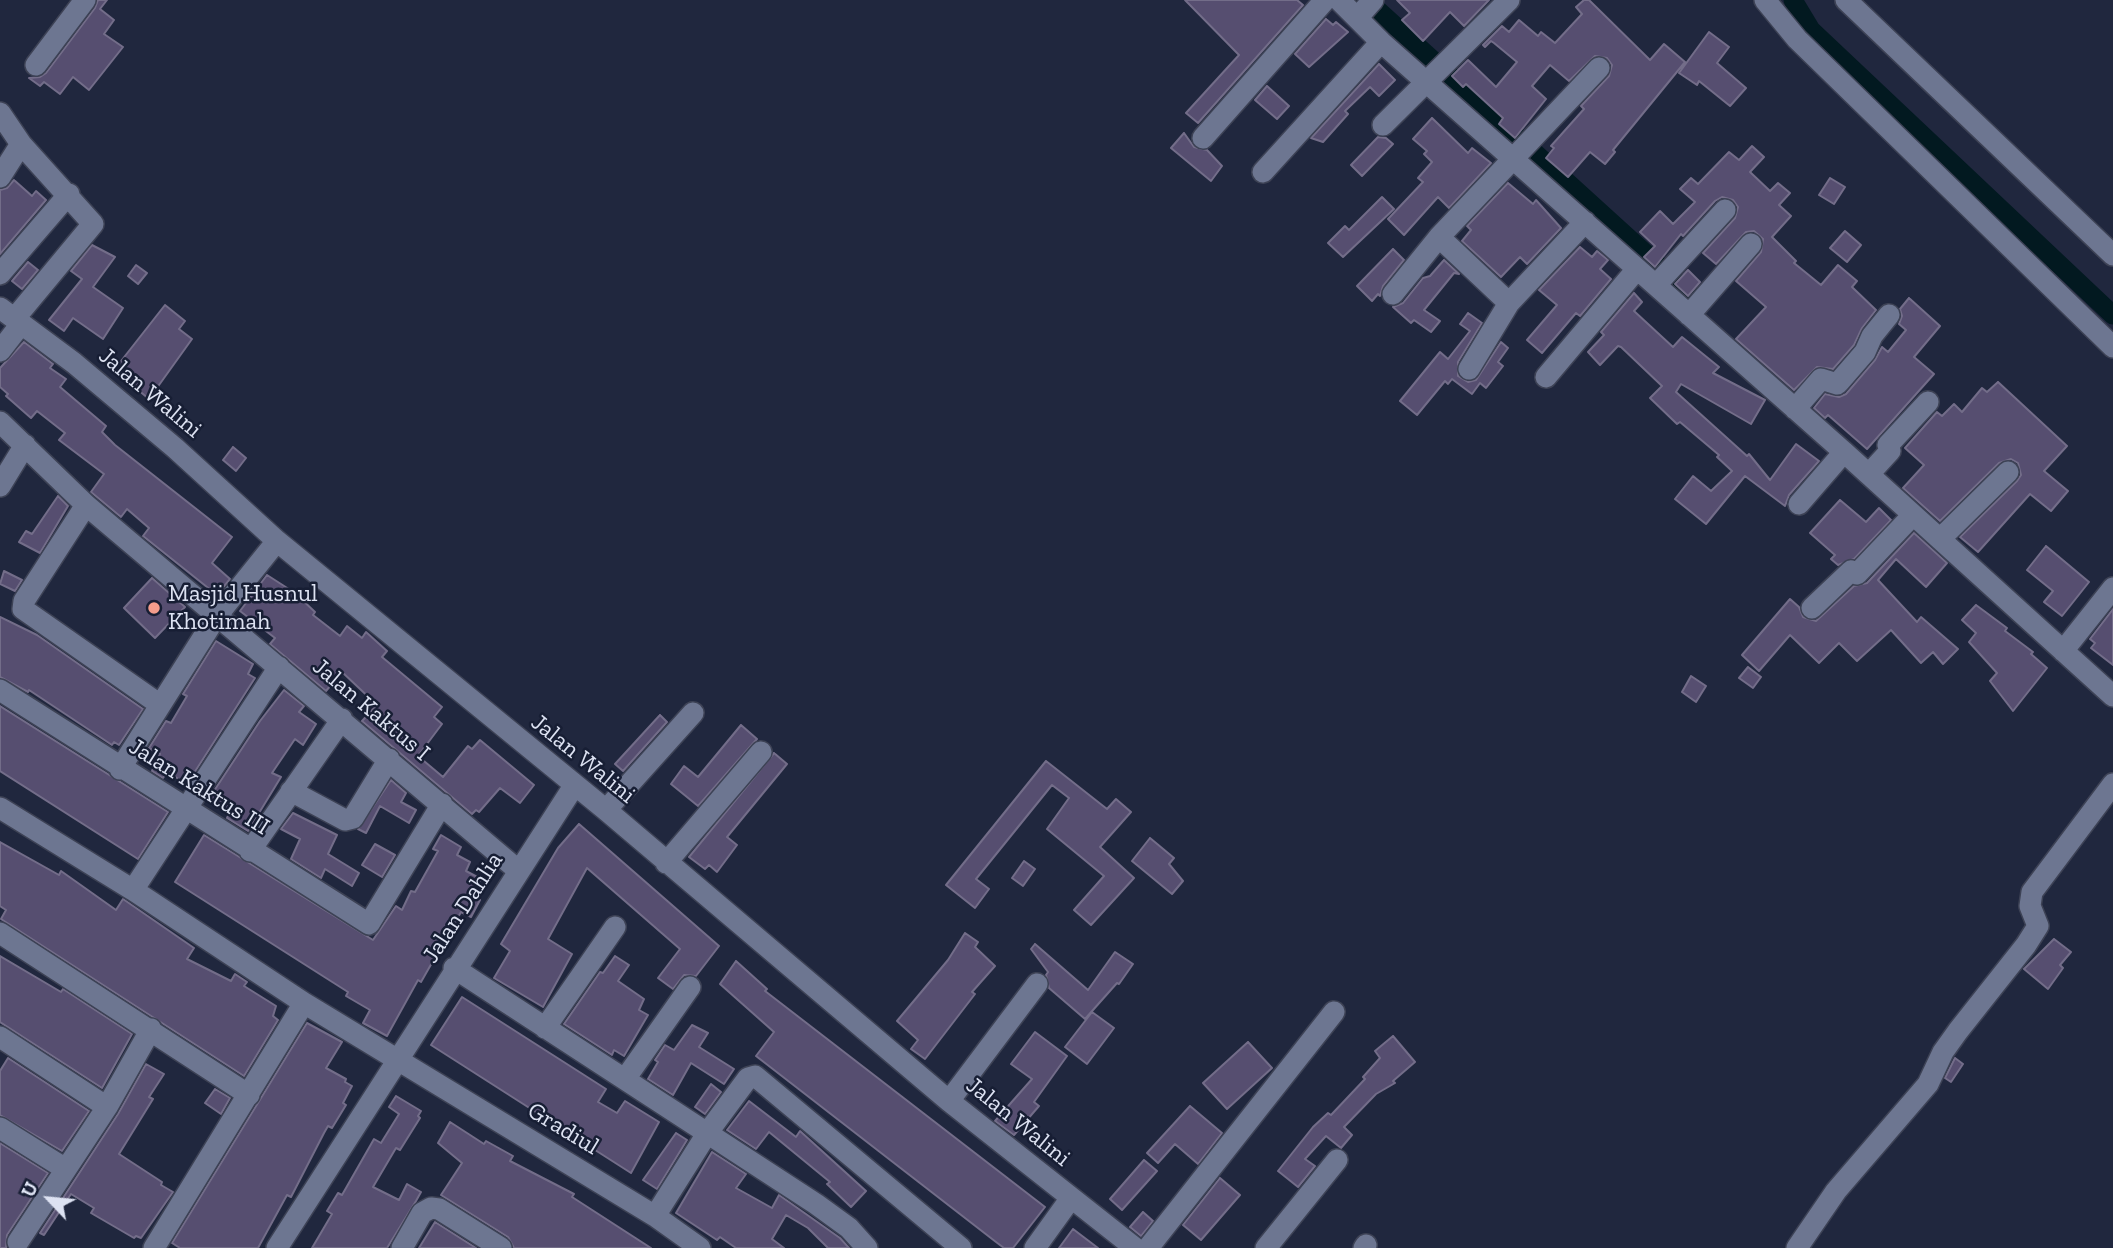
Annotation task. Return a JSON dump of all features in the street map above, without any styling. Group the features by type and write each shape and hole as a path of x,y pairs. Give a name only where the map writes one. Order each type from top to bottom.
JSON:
{"street":[{"path":"36,65 85,0"},
{"path":"1203,138 1325,0"},
{"path":"1339,0 1365,8 1381,42 1435,76 1585,222 1637,269 1661,281 1694,309 1799,404 1844,452 1872,470 1913,515 1944,534 2067,646 2113,696"},
{"path":"1383,125 1509,0"},
{"path":"1766,0 1776,16 1806,48 2113,347"},
{"path":"1846,0 2113,255"},
{"path":"1263,172 1381,42"},
{"path":"1393,294 1439,237 1599,68"},
{"path":"0,113 22,144 91,220 92,228 12,317 0,351"},
{"path":"0,177 22,144"},
{"path":"0,274 69,194"},
{"path":"1661,281 1726,211"},
{"path":"1469,369 1509,303 1585,222"},
{"path":"1439,237 1509,303"},
{"path":"1694,309 1751,244"},
{"path":"1546,377 1637,269"},
{"path":"1799,404 1821,379 1836,384 1839,382 1865,352 1872,336 1889,315"},
{"name":"Jalan Walini","path":"12,317 74,363 175,448 277,541 606,810 949,1101 1135,1248"},
{"path":"1872,470 1890,451 1888,445 1928,402"},
{"name":"Jalan Kaktus I","path":"0,422 86,505 519,871"},
{"path":"0,486 25,445"},
{"path":"1799,504 1844,452"},
{"path":"1944,534 2008,472"},
{"path":"86,505 24,601 23,609 159,704"},
{"path":"1812,608 1852,571 1857,574 1913,515"},
{"path":"120,769 216,617 277,541"},
{"path":"2067,646 2113,588"},
{"path":"133,890 279,667"},
{"name":"Jalan Kaktus III","path":"0,690 120,769 187,807 367,923 372,923 442,804"},
{"path":"606,810 693,713"},
{"path":"250,850 342,719"},
{"path":"666,863 761,752"},
{"path":"291,791 345,820 353,818 389,759"},
{"path":"1797,1248 1836,1191 1928,1084 1950,1041 2026,945 2038,926 2030,906 2032,892 2113,784"},
{"name":"Jalan Dahlia","path":"277,1248 454,968 574,786"},
{"name":"Gradiul","path":"0,808 133,890 304,1003 655,1216 700,1248"},
{"path":"545,1028 615,927"},
{"path":"0,933 249,1095"},
{"path":"454,968 816,1204 849,1228 867,1248"},
{"path":"949,1101 1037,984"},
{"path":"625,1079 690,987"},
{"path":"154,1248 304,1003"},
{"path":"1148,1248 1335,1012"},
{"path":"15,1241 107,1107 151,1029"},
{"path":"0,1038 107,1107"},
{"path":"655,1216 708,1132 748,1078 755,1076 961,1248"},
{"path":"0,1128 64,1168"},
{"path":"1266,1248 1337,1160"},
{"path":"1035,1248 1071,1198"},
{"path":"402,1248 422,1213 430,1208 439,1209 501,1248"}],"building":[{"path":"98,0 107,0 100,9 114,20 104,34 123,47 89,90 73,77 60,94 44,82 40,86 29,78 40,77 46,73 95,8"},
{"path":"1185,0 1297,0 1303,5 1198,123 1186,113 1239,55"},
{"path":"1397,0 1489,0 1464,26 1450,12 1423,41 1402,20 1410,13"},
{"path":"1584,0 1589,0 1650,60 1664,44 1685,62 1613,150 1615,152 1605,164 1590,152 1568,177 1546,158 1554,148 1551,146 1584,109 1581,106 1609,76 1612,65 1607,58 1595,56 1569,81 1550,65 1532,86 1546,99 1515,138 1499,124 1503,118 1466,84 1463,87 1452,76 1468,60 1496,87 1517,62 1491,41 1485,47 1483,45 1502,26 1509,32 1519,20 1538,36 1541,32 1555,43 1582,14 1576,7"},
{"path":"1326,19 1333,25 1336,22 1348,32 1309,67 1295,54"},
{"path":"1709,32 1729,47 1717,63 1746,88 1730,106 1699,81 1697,85 1679,73"},
{"path":"1379,64 1395,80 1379,96 1370,87 1345,111 1348,114 1323,142 1311,138"},
{"path":"1267,86 1289,106 1277,119 1255,100"},
{"path":"1432,118 1468,153 1472,148 1491,163 1449,208 1438,197 1404,235 1388,219 1423,182 1418,178 1432,162 1424,154 1427,151 1413,139"},
{"path":"1184,133 1194,147 1207,150 1222,166 1211,181 1171,148"},
{"path":"1378,137 1386,138 1393,144 1362,176 1351,165"},
{"path":"1752,146 1764,157 1750,172 1770,191 1778,183 1790,193 1779,205 1791,216 1772,237 1796,261 1794,263 1821,285 1838,265 1857,281 1852,287 1876,310 1862,328 1854,345 1833,369 1817,367 1794,390 1736,339 1766,307 1736,281 1761,252 1763,239 1754,231 1746,232 1716,264 1703,253 1735,218 1738,207 1733,200 1722,197 1715,201 1683,236 1681,234 1655,267 1644,257 1655,246 1640,232 1660,211 1673,224 1695,202 1680,189 1691,178 1698,184 1729,152 1739,160"},
{"path":"1830,178 1845,187 1834,204 1819,195"},
{"path":"14,180 32,196 36,191 46,200 0,254 0,190 7,188"},
{"path":"1508,183 1533,204 1536,200 1561,228 1527,264 1520,257 1501,277 1462,241 1471,230 1467,226"},
{"path":"1382,197 1394,209 1343,257 1328,243 1345,226 1349,230"},
{"path":"1845,231 1861,245 1847,262 1830,248"},
{"path":"92,245 115,257 93,287 123,308 103,339 73,318 64,331 49,320 82,279 71,271"},
{"path":"1580,247 1592,257 1597,251 1608,260 1600,269 1611,279 1580,316 1576,313 1542,353 1527,340 1557,305 1539,290"},
{"path":"1393,249 1404,260 1383,286 1380,296 1378,294 1372,301 1357,286"},
{"path":"1444,260 1459,274 1454,273 1424,310 1440,321 1431,332 1414,320 1411,323 1393,307 1403,303 1423,278 1430,276"},
{"path":"28,262 38,270 22,289 12,281"},
{"path":"136,265 147,273 138,284 128,276"},
{"path":"1688,270 1700,282 1688,296 1675,284"},
{"path":"1634,293 1642,302 1634,311 1673,347 1682,337 1719,367 1713,373 1765,400 1751,424 1681,384 1676,392 1747,456 1749,454 1770,480 1796,444 1819,461 1789,495 1785,506 1745,476 1706,524 1675,499 1693,476 1711,491 1732,471 1717,457 1719,455 1680,422 1677,424 1650,398 1662,386 1621,347 1618,346 1600,365 1588,352 1604,335 1601,332"},
{"path":"1909,298 1940,326 1914,357 1934,374 1867,449 1828,415 1825,418 1814,408 1825,394 1839,397 1846,394 1875,360 1882,347 1888,352 1906,330 1899,324 1902,316 1900,309"},
{"path":"165,305 185,321 179,329 192,339 149,399 114,370"},
{"path":"1468,313 1482,323 1458,362 1458,376 1468,382 1476,380 1501,342 1508,348 1498,362 1503,366 1486,388 1480,383 1472,394 1452,379 1448,384 1445,381 1417,415 1400,401 1440,352 1448,359 1470,331 1460,324"},
{"path":"24,342 53,364 50,368 66,379 60,387 106,426 102,432 115,445 232,537 212,563 230,579 217,595 143,536 149,528 127,509 121,517 91,492 104,474 59,440 65,433 37,411 31,418 6,396 8,394 0,387 0,368"},
{"path":"1998,382 2067,446 2044,471 2068,491 2051,511 2030,494 1978,552 1960,537 2017,481 2021,475 2018,463 2011,459 1999,463 1940,521 1903,488 1924,465 1905,448 1937,412 1942,416 1954,404 1962,412 1982,388 1987,392"},
{"path":"233,447 246,458 236,471 223,460"},
{"path":"58,496 68,506 40,553 19,542 26,531 32,534"},
{"path":"1840,500 1866,522 1879,508 1891,520 1854,559 1838,565 1831,559 1835,555 1810,533"},
{"path":"1914,533 1947,563 1926,587 1896,559 1878,580 1917,622 1921,617 1958,649 1943,664 1933,652 1921,663 1891,630 1857,661 1839,643 1819,663 1790,635 1759,671 1742,655 1790,599 1799,607 1803,617 1816,621 1854,586 1867,583"},
{"path":"2046,546 2089,582 2062,616 2044,602 2053,591 2027,570"},
{"path":"4,571 22,580 15,591 0,584"},
{"path":"267,575 295,593 315,612 313,615 340,636 347,626 362,638 366,632 387,651 382,657 442,707 434,717 442,724 418,756 443,777 468,746 472,749 480,740 534,785 520,803 500,788 479,812 476,810 472,814 362,721 377,705 342,672 326,691 270,644 275,638 240,611"},
{"name":"Masjid Husnul Khotimah","path":"152,578 185,607 155,638 124,608"},
{"path":"1976,605 2007,628 2005,631 2033,652 2031,654 2047,668 2013,711 1990,681 1997,673 1969,642 1976,633 1962,620"},
{"path":"2113,609 2113,665 2091,648 2095,643 2090,639"},
{"path":"0,617 37,635 143,709 119,745 114,742 112,745 29,690 28,692 0,677"},
{"path":"216,641 253,664 248,674 255,678 187,784 167,772 163,778 152,771 160,754 149,748 166,721 171,723 187,696 183,694"},
{"path":"1748,667 1761,677 1753,688 1739,678"},
{"path":"1691,676 1706,686 1696,702 1682,692"},
{"path":"284,690 304,706 299,712 316,724 303,745 295,739 272,773 281,777 248,831 227,818 229,814 226,810 208,800 260,721"},
{"path":"0,706 168,812 138,859 0,771"},
{"path":"660,715 667,722 623,771 615,764"},
{"path":"741,725 757,739 698,806 671,784 684,766 698,777"},
{"path":"774,753 787,764 727,837 737,845 717,872 709,865 705,869 689,857"},
{"path":"1046,761 1107,809 1116,799 1131,812 1100,847 1134,878 1091,925 1074,910 1104,876 1047,829 1069,798 1052,785 976,879 989,889 975,908 946,885"},
{"path":"391,780 406,793 401,802 416,810 409,823 380,806 366,833 358,829"},
{"path":"293,813 337,835 328,854 359,873 352,886 325,869 321,878 291,859 300,839 281,829"},
{"path":"579,824 719,946 696,976 684,975 673,989 658,978 680,949 587,868 548,939 572,954 543,1007 494,978 510,951 501,944 558,848"},
{"path":"204,835 373,940 396,906 402,910 411,891 415,892 438,851 433,849 441,835 461,847 457,855 470,862 466,871 481,879 472,896 480,900 471,917 461,912 387,1036 363,1023 370,1010 346,996 348,992 175,882"},
{"path":"1150,838 1174,858 1169,864 1183,881 1172,894 1132,861"},
{"path":"0,842 59,875 61,871 116,910 123,899 194,948 187,959 231,981 235,974 247,982 244,986 276,1006 273,1016 278,1020 244,1076 1,919 6,910 0,906"},
{"path":"375,844 395,855 382,877 362,865"},
{"path":"1024,861 1035,869 1023,886 1012,878"},
{"path":"965,933 978,942 975,947 995,966 972,992 975,994 925,1059 911,1049 918,1040 897,1021 948,960"},
{"path":"2054,939 2071,952 2060,965 2063,968 2048,989 2024,969"},
{"path":"1035,944 1088,990 1115,952 1133,964 1119,984 1117,983 1085,1019 1049,988 1046,975 1048,972 1031,949"},
{"path":"0,956 61,992 63,989 132,1034 102,1088 0,1022"},
{"path":"615,956 629,965 618,981 644,999 639,1010 648,1015 624,1056 614,1050 612,1055 564,1024 600,972 603,973"},
{"path":"736,961 767,989 765,991 1045,1207 1013,1248 1004,1248 756,1056 774,1032 720,984"},
{"path":"462,997 606,1089 598,1102 617,1113 625,1101 659,1122 631,1173 431,1045"},
{"path":"1092,1012 1114,1028 1087,1064 1065,1047"},
{"path":"307,1023 342,1042 326,1068 346,1079 345,1082 352,1086 343,1103 346,1105 332,1128 328,1126 291,1197 287,1195 258,1248 180,1248 172,1243"},
{"path":"692,1025 708,1033 699,1047 734,1069 724,1084 691,1063 673,1095 648,1079 658,1062 655,1060 665,1045 674,1050"},
{"path":"1035,1032 1067,1056 1034,1102 1039,1106 1014,1135 995,1121 1032,1079 1011,1064"},
{"path":"1393,1036 1415,1062 1393,1081 1395,1083 1376,1094 1344,1127 1352,1135 1341,1148 1326,1136 1305,1159 1315,1166 1298,1187 1278,1171 1313,1127 1328,1113 1331,1115 1365,1079 1363,1077 1380,1058 1375,1051"},
{"path":"1248,1042 1272,1068 1227,1109 1203,1083"},
{"path":"8,1058 89,1111 62,1151 0,1115 0,1071"},
{"path":"1955,1058 1963,1064 1951,1082 1945,1078"},
{"path":"146,1064 164,1074 149,1097 153,1099 119,1154 173,1192 141,1238 134,1238 91,1213 94,1208 71,1194 44,1235 40,1233 118,1114"},
{"path":"711,1084 721,1092 705,1114 695,1107"},
{"path":"215,1089 230,1098 221,1114 205,1103"},
{"path":"396,1096 421,1111 418,1116 420,1118 400,1150 396,1148 373,1187 399,1200 407,1184 421,1192 387,1248 312,1248 332,1214 327,1211 338,1193 342,1195 374,1139 381,1143 399,1114 389,1107"},
{"path":"749,1101 796,1137 800,1131 866,1191 851,1207 827,1184 830,1182 769,1132 756,1149 727,1130"},
{"path":"1190,1106 1222,1133 1198,1164 1175,1144 1158,1163 1147,1153"},
{"path":"450,1122 484,1144 486,1141 513,1156 510,1161 574,1194 572,1197 651,1248 514,1248 508,1237 441,1195 462,1163 438,1143"},
{"path":"676,1133 687,1140 657,1189 643,1180"},
{"path":"0,1143 48,1173 7,1235 6,1248 0,1248"},
{"path":"712,1152 746,1174 736,1188 772,1208 779,1195 840,1238 849,1248 828,1248 808,1228 786,1215 772,1239 784,1248 736,1248 720,1237 717,1240 676,1213"},
{"path":"1144,1160 1157,1171 1122,1210 1110,1199"},
{"path":"1220,1178 1240,1195 1201,1240 1183,1225"},
{"path":"1143,1212 1153,1221 1141,1236 1130,1227"},
{"path":"435,1222 476,1248 419,1248"},
{"path":"1073,1229 1098,1248 1059,1248"}],"waterway":[{"path":"1357,0 1685,298"},
{"path":"1793,0 1811,30 2113,315"}],"place":[{"name":"Masjid Husnul Khotimah","path":"154,608"}]}
